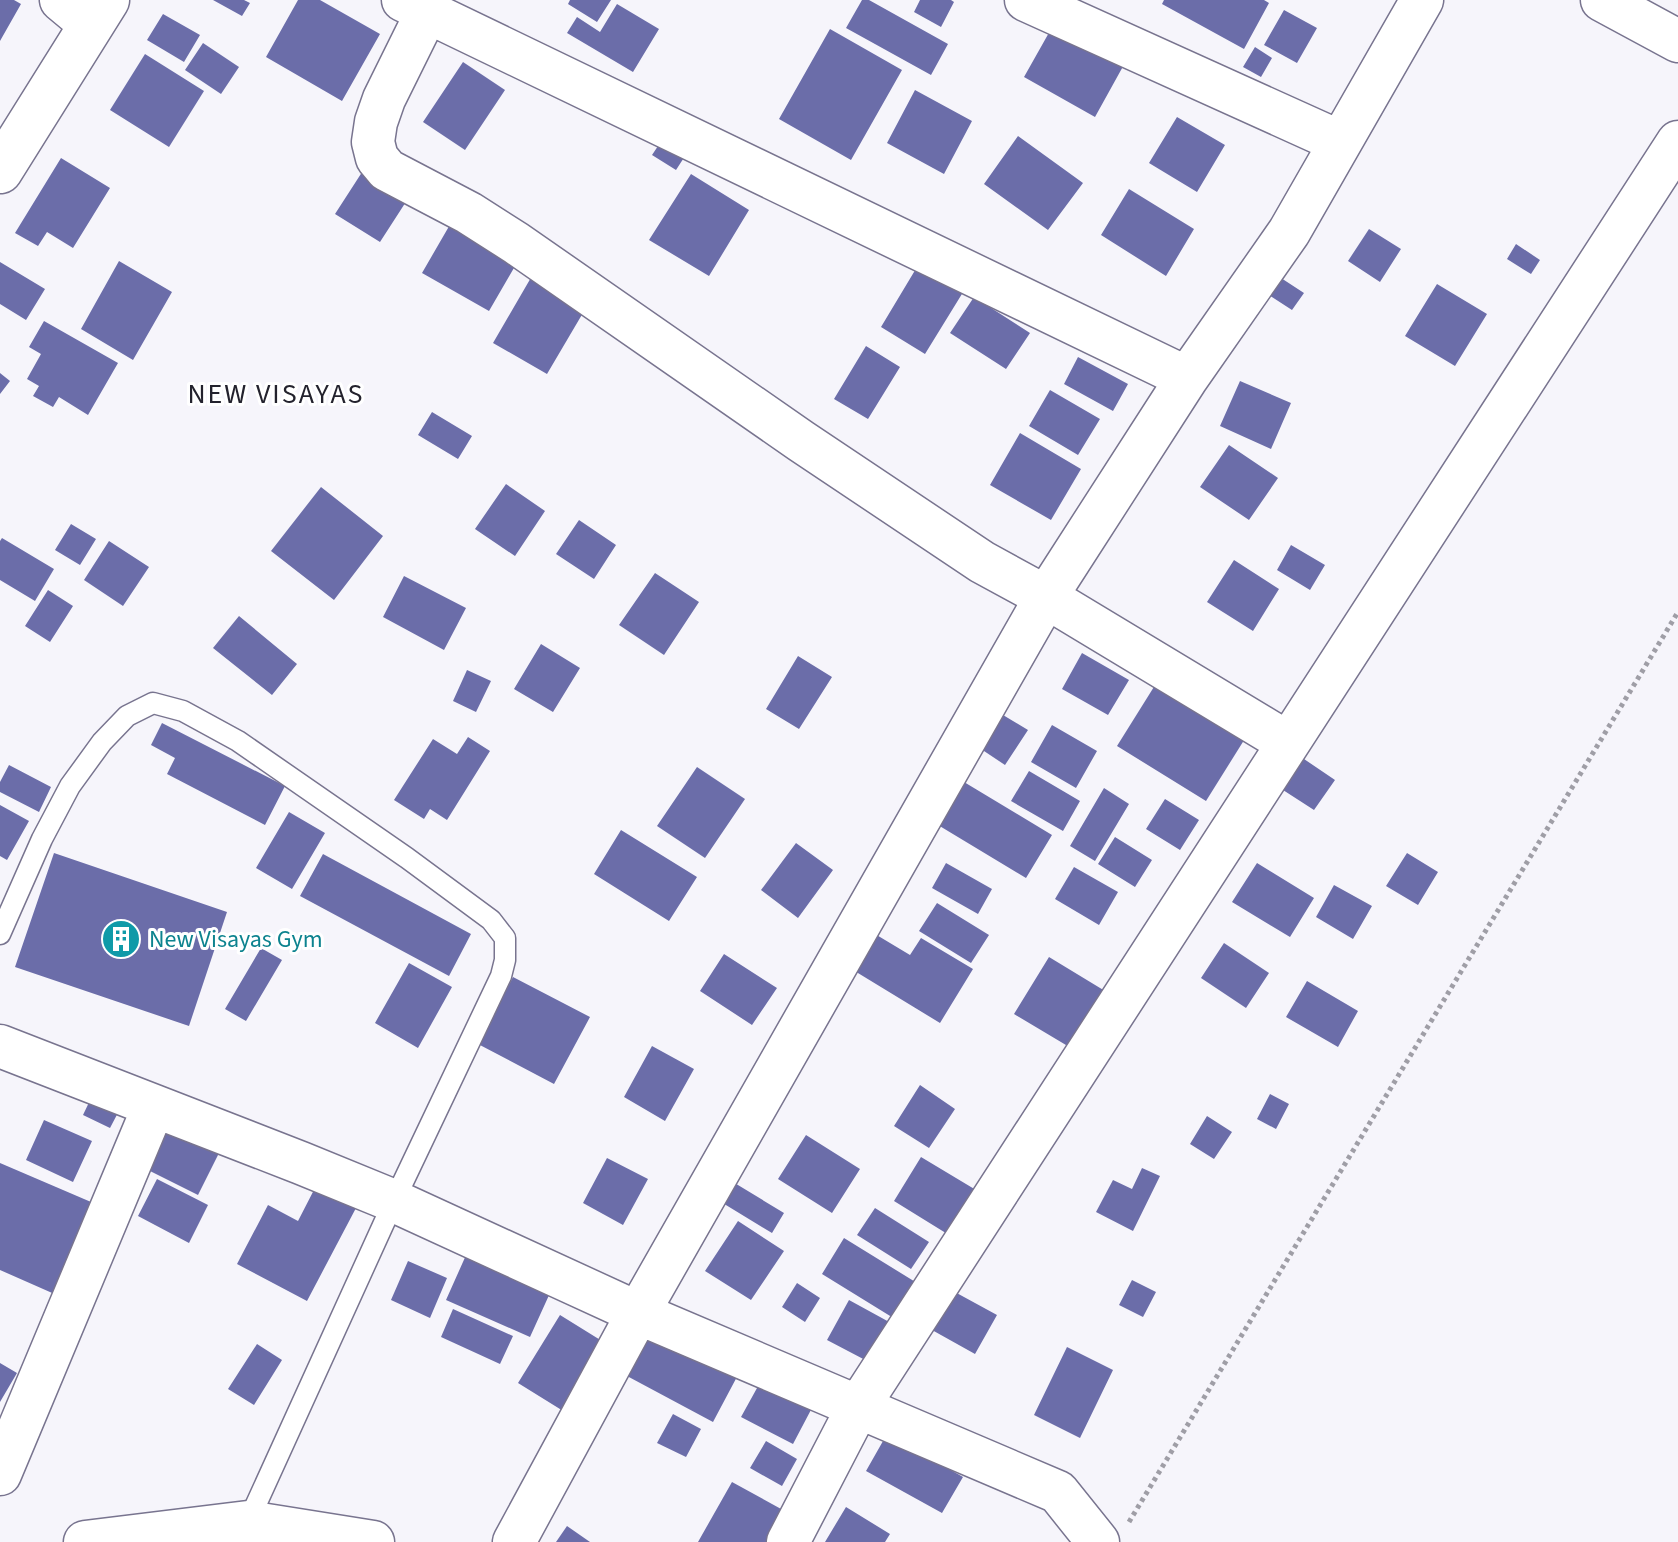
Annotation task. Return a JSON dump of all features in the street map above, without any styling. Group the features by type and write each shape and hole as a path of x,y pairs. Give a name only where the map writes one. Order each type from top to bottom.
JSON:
{"main road":[{"path":"0,171 86,8"}],"street":[{"path":"1026,0 1340,142"},
{"path":"514,1542 638,1313 1046,597 1187,378 1289,232 1422,0"},
{"path":"1602,0 1678,41"},
{"path":"1187,378 415,6 376,122 373,142 377,158 387,170 469,213 516,243 814,450 982,562 1046,597 1288,743"},
{"path":"788,1542 858,1407 1678,142"},
{"path":"0,1046 394,1201 638,1313 1058,1492 1111,1535"},
{"path":"0,1474 154,1106"},
{"path":"85,1542 248,1522 373,1542"}],"lane":[{"path":"0,934 42,839 70,786 102,742 127,716 153,703 183,711 238,741 407,858 491,920 505,938 501,976 394,1201 248,1522"}],"path":[{"path":"1111,1535 1678,612"}],"building":[{"path":"0,0 14,0 21,4 0,41"},
{"path":"213,0 244,0 250,3 242,16"},
{"path":"298,0 320,0 380,34 342,101 266,57"},
{"path":"570,0 611,0 597,22 568,4"},
{"path":"862,0 869,0 948,44 931,75 846,28"},
{"path":"920,0 954,2 941,27 914,12"},
{"path":"1164,0 1264,0 1269,3 1244,49 1162,4"},
{"path":"617,4 659,29 633,72 567,33 577,17 600,32"},
{"path":"1284,10 1317,28 1297,63 1264,45"},
{"path":"163,14 200,35 184,62 147,40"},
{"path":"1055,22 1126,61 1095,117 1024,77"},
{"path":"830,29 902,70 851,160 779,119"},
{"path":"203,43 239,67 221,94 185,70"},
{"path":"1255,47 1272,58 1261,77 1243,67"},
{"path":"145,54 204,91 169,147 110,110"},
{"path":"463,62 505,90 465,150 423,122"},
{"path":"915,90 972,121 944,174 887,143"},
{"path":"1177,117 1225,145 1197,192 1149,163"},
{"path":"1018,136 1083,183 1048,230 984,184"},
{"path":"664,137 687,153 676,170 652,155"},
{"path":"61,158 110,188 73,248 47,232 38,246 15,233"},
{"path":"366,166 411,194 380,242 335,214"},
{"path":"691,174 749,210 709,276 649,240"},
{"path":"1129,189 1194,229 1166,276 1101,235"},
{"path":"455,216 522,254 489,311 422,273"},
{"path":"1369,229 1401,249 1380,282 1348,261"},
{"path":"1516,244 1540,260 1531,274 1507,259"},
{"path":"119,261 172,292 133,360 81,329"},
{"path":"0,262 45,289 26,320 0,304"},
{"path":"920,262 965,289 925,354 881,327"},
{"path":"536,269 590,301 547,374 493,343"},
{"path":"1281,278 1304,293 1292,310 1269,295"},
{"path":"1437,284 1487,314 1455,366 1405,336"},
{"path":"974,297 1030,333 1006,369 950,333"},
{"path":"44,321 118,363 88,415 59,397 53,407 33,396 39,386 27,379 41,354 29,347"},
{"path":"866,346 900,367 868,419 834,399"},
{"path":"1078,357 1128,384 1113,411 1064,384"},
{"path":"0,373 10,381 0,394"},
{"path":"1240,381 1291,403 1271,449 1220,426"},
{"path":"1050,390 1100,419 1078,455 1029,426"},
{"path":"432,412 472,436 458,459 418,435"},
{"path":"1020,433 1081,469 1051,520 990,485"},
{"path":"1229,445 1278,478 1249,520 1200,487"},
{"path":"506,484 545,511 515,556 475,529"},
{"path":"321,487 383,536 334,600 271,551"},
{"path":"579,520 616,545 594,579 556,554"},
{"path":"71,524 96,539 80,565 55,550"},
{"path":"2,538 54,569 35,601 0,580"},
{"path":"109,541 149,567 123,606 84,580"},
{"path":"1291,545 1325,565 1310,590 1277,570"},
{"path":"1234,560 1279,589 1253,631 1207,602"},
{"path":"655,573 699,602 664,655 619,625"},
{"path":"404,576 466,608 444,650 383,617"},
{"path":"48,590 73,606 50,642 25,626"},
{"path":"239,616 297,664 272,695 213,648"},
{"path":"541,644 580,668 553,712 514,689"},
{"path":"1082,653 1129,680 1108,715 1062,689"},
{"path":"798,656 832,677 799,729 766,709"},
{"path":"467,670 491,681 476,712 453,701"},
{"path":"1162,674 1251,729 1206,801 1117,746"},
{"path":"1003,715 1028,730 1005,765 981,749"},
{"path":"162,723 285,786 265,825 167,774 175,758 151,745"},
{"path":"1052,725 1097,751 1076,788 1031,762"},
{"path":"468,737 490,751 447,820 430,809 424,819 394,800 433,739 457,754"},
{"path":"1304,759 1335,780 1314,810 1283,790"},
{"path":"9,765 51,787 39,812 0,792 0,782"},
{"path":"697,767 745,799 705,858 657,826"},
{"path":"1029,771 1080,801 1063,831 1011,801"},
{"path":"964,782 1052,835 1026,878 938,825"},
{"path":"1104,788 1129,804 1095,861 1070,846"},
{"path":"1165,799 1199,820 1180,850 1146,829"},
{"path":"0,805 29,821 7,860 0,856"},
{"path":"289,812 325,833 292,889 256,868"},
{"path":"621,830 697,877 669,921 594,874"},
{"path":"1115,837 1152,860 1135,887 1098,864"},
{"path":"796,843 833,870 798,918 761,890"},
{"name":"New Visayas Gym","path":"54,853 227,912 189,1026 15,967"},
{"path":"1407,853 1438,872 1418,905 1386,886"},
{"path":"323,854 471,934 449,976 300,896"},
{"path":"946,863 992,889 978,914 932,888"},
{"path":"1257,863 1314,898 1290,937 1232,902"},
{"path":"1074,867 1118,892 1099,925 1055,899"},
{"path":"1334,885 1372,906 1353,939 1316,917"},
{"path":"937,903 989,935 971,963 919,931"},
{"path":"875,934 910,955 921,938 973,969 940,1023 853,970"},
{"path":"1224,943 1269,973 1246,1008 1201,978"},
{"path":"261,948 282,960 246,1021 225,1009"},
{"path":"724,954 777,988 752,1025 700,991"},
{"path":"1049,957 1105,991 1071,1048 1014,1014"},
{"path":"409,963 452,987 418,1048 375,1023"},
{"path":"513,977 590,1017 554,1084 478,1044"},
{"path":"1307,981 1358,1011 1338,1047 1286,1017"},
{"path":"652,1046 694,1069 665,1121 624,1097"},
{"path":"920,1085 955,1109 929,1148 894,1126"},
{"path":"93,1094 121,1107 110,1128 83,1115"},
{"path":"1270,1094 1289,1104 1276,1129 1257,1119"},
{"path":"158,1114 223,1145 198,1195 134,1163"},
{"path":"1207,1116 1232,1132 1214,1159 1190,1144"},
{"path":"44,1120 92,1141 73,1182 26,1160"},
{"path":"806,1135 860,1169 832,1213 778,1179"},
{"path":"921,1157 976,1190 949,1235 894,1201"},
{"path":"607,1158 648,1179 623,1225 583,1203"},
{"path":"0,1163 98,1205 59,1296 0,1270"},
{"path":"1142,1168 1160,1176 1133,1231 1096,1212 1113,1180 1132,1189"},
{"path":"157,1179 208,1205 189,1243 138,1216"},
{"path":"733,1182 784,1213 772,1233 721,1202"},
{"path":"316,1186 356,1208 307,1301 237,1264 268,1205 298,1221"},
{"path":"875,1208 929,1242 911,1269 857,1235"},
{"path":"738,1221 784,1251 751,1300 705,1271"},
{"path":"844,1238 917,1283 895,1319 822,1274"},
{"path":"471,1244 555,1282 530,1337 446,1300"},
{"path":"408,1261 447,1278 430,1318 391,1300"},
{"path":"1132,1280 1156,1292 1143,1317 1119,1305"},
{"path":"797,1283 820,1298 805,1322 782,1307"},
{"path":"953,1291 997,1315 975,1354 932,1330"},
{"path":"849,1300 891,1323 869,1362 827,1340"},
{"path":"453,1309 513,1336 500,1364 441,1337"},
{"path":"560,1315 610,1346 568,1414 518,1383"},
{"path":"653,1327 739,1373 713,1422 627,1376"},
{"path":"257,1344 282,1360 254,1405 228,1389"},
{"path":"1067,1347 1113,1370 1080,1438 1034,1415"},
{"path":"0,1363 17,1373 0,1402"},
{"path":"762,1379 813,1406 793,1444 741,1417"},
{"path":"673,1414 701,1429 686,1457 657,1443"},
{"path":"887,1434 963,1477 942,1513 866,1471"},
{"path":"766,1441 797,1459 782,1486 750,1468"},
{"path":"732,1482 792,1515 778,1542 698,1542"},
{"path":"846,1507 890,1534 885,1542 825,1542"},
{"path":"567,1526 590,1542 556,1542"}],"place":[{"name":"New Visayas Gym","path":"121,939"}],"district":[{"name":"NEW VISAYAS","path":"276,393"}]}
